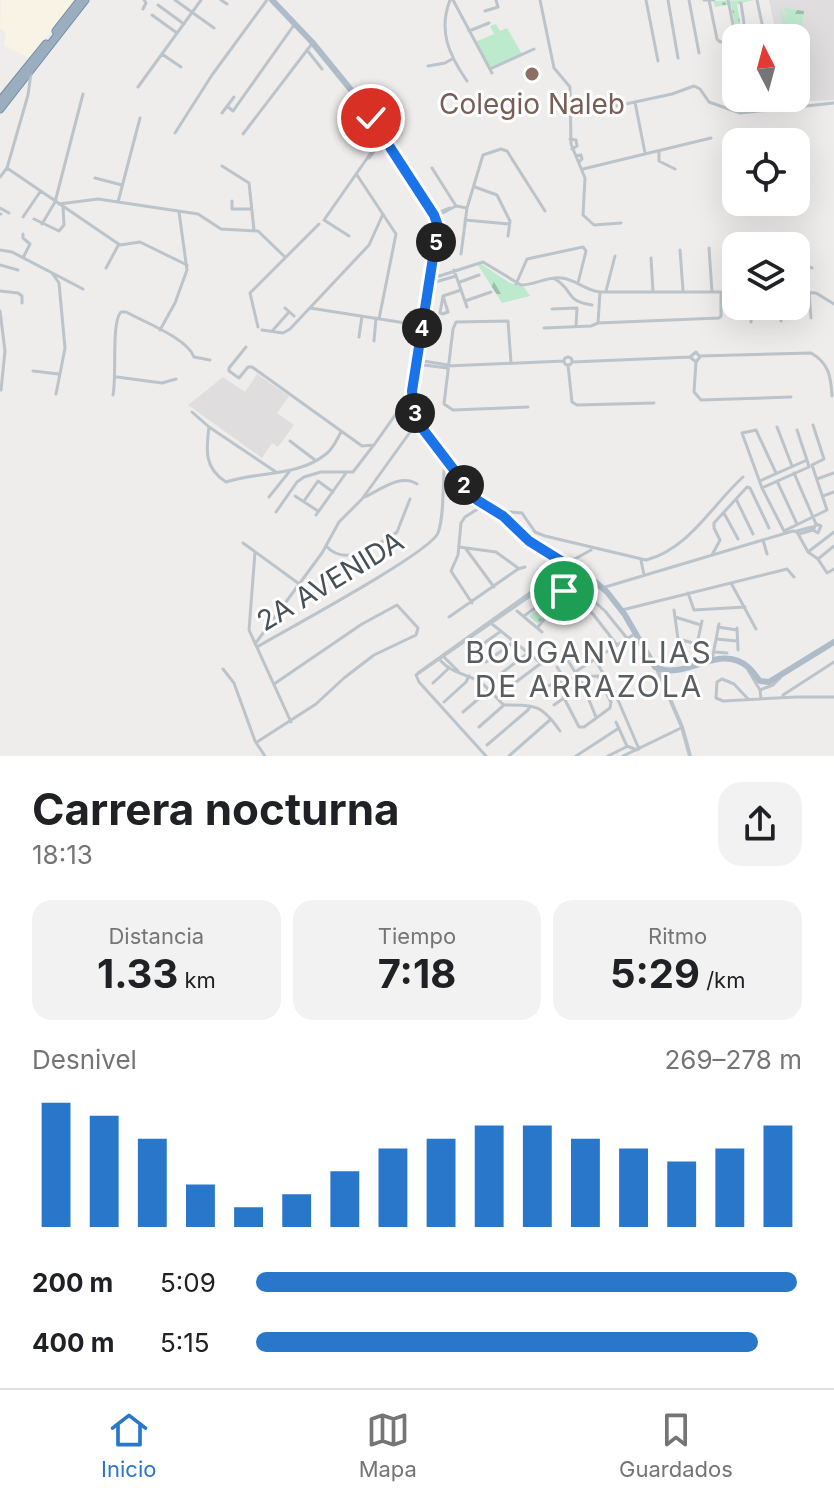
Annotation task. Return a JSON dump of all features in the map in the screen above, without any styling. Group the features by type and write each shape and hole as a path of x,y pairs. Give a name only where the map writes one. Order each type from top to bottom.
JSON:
{"highway":[{"path":"0,109 82,0"}],"main road":[{"path":"270,0 312,42 366,108 434,216 438,230 412,391 414,409 417,422 474,497 497,511 522,536 602,588 622,610 655,667 673,671 712,657 746,665 763,682 781,677 834,642"}],"street":[{"path":"143,9 144,0"},
{"path":"175,0 214,28"},
{"path":"138,87 201,0"},
{"path":"221,0 227,4"},
{"path":"175,133 212,75 270,0"},
{"path":"452,0 491,71 534,49"},
{"path":"452,0 445,18 445,42 467,81"},
{"path":"485,11 498,7 496,0"},
{"path":"540,0 554,68 570,87 570,139 583,169 585,188 582,212 594,225 621,223"},
{"path":"646,0 658,61"},
{"path":"668,0 678,58"},
{"path":"689,0 699,53"},
{"path":"709,0 720,42 736,39 728,0"},
{"path":"757,0 762,24"},
{"path":"741,3 744,24"},
{"path":"158,5 184,24"},
{"path":"152,15 177,33"},
{"path":"227,106 233,111 295,23"},
{"path":"469,31 489,23"},
{"path":"243,134 312,42"},
{"path":"306,50 322,69"},
{"path":"162,54 181,67"},
{"path":"428,66 452,59"},
{"path":"0,177 7,168 26,100 30,68"},
{"path":"570,116 694,86 709,102 740,113 834,103"},
{"path":"42,224 57,203 83,94"},
{"path":"222,113 234,97"},
{"path":"635,102 645,154"},
{"path":"118,202 140,118"},
{"path":"349,236 324,220 383,138"},
{"path":"583,169 711,138"},
{"path":"461,254 467,208 483,155 501,149 507,151 545,211"},
{"path":"659,151 659,161 675,169"},
{"path":"222,166 248,181 254,230"},
{"path":"7,168 119,244 142,243 187,265"},
{"path":"432,168 455,206"},
{"path":"357,175 396,237 374,341"},
{"path":"95,178 122,185"},
{"path":"474,187 497,195 510,224 508,236"},
{"path":"23,217 40,192"},
{"path":"57,203 98,199 198,214 221,229 260,232 285,257"},
{"path":"232,201 233,210 252,209"},
{"path":"434,216 455,206 467,208"},
{"path":"34,219 57,231 61,230 65,222 63,207"},
{"path":"0,208 9,213"},
{"path":"160,330 186,275 178,212"},
{"path":"319,224 250,293 260,328 286,332 369,245 383,214"},
{"path":"465,220 510,224"},
{"path":"23,234 30,244 23,258"},
{"path":"106,268 119,244"},
{"path":"516,284 527,259 583,247 586,252 578,283"},
{"path":"709,248 712,292"},
{"path":"680,250 683,292"},
{"path":"0,252 23,258 83,289"},
{"path":"606,292 615,256"},
{"path":"651,258 653,292"},
{"path":"429,281 483,262 516,284 528,285 553,278 600,292 721,292 721,317 726,323"},
{"path":"0,265 18,270"},
{"path":"52,273 59,283 65,352 56,394"},
{"path":"442,277 455,273"},
{"path":"455,273 467,307"},
{"path":"458,282 479,275"},
{"path":"553,278 562,283 577,303 592,305"},
{"path":"443,296 461,290"},
{"path":"0,291 18,293 22,296 22,303"},
{"path":"465,301 491,292"},
{"path":"598,323 600,292"},
{"path":"810,292 834,304"},
{"path":"823,297 834,298"},
{"path":"810,305 811,318"},
{"path":"285,308 294,316"},
{"path":"310,308 418,325"},
{"path":"552,309 577,308 576,327"},
{"path":"0,311 1,390"},
{"path":"113,395 117,377 115,322 118,315 125,312 188,347 194,357 210,360"},
{"path":"272,331 289,312"},
{"path":"359,337 362,316"},
{"path":"544,328 721,317"},
{"path":"511,363 510,325 501,320 456,322 443,399 448,409 526,407"},
{"path":"246,347 228,370 239,378 248,367 362,446 374,445"},
{"path":"690,357 694,352 700,356 811,353 830,372 832,394"},
{"path":"700,356 696,362 694,392 701,400 788,397"},
{"path":"564,361 569,357 569,395 577,405 654,403"},
{"path":"417,362 447,366 564,361 570,364 690,357 696,362"},
{"path":"33,371 59,374"},
{"path":"117,377 162,383 176,379"},
{"path":"276,512 304,477 321,472 355,471 412,391"},
{"path":"192,412 277,473"},
{"path":"256,646 326,546 339,522 362,499 417,422"},
{"path":"762,488 824,459 813,425"},
{"path":"209,427 206,454 223,481 290,471 329,451 341,432"},
{"path":"777,427 792,466"},
{"path":"776,473 756,430 742,433 781,530 827,511 797,430"},
{"path":"290,441 315,460"},
{"name":"2A AVENIDA","path":"256,646 410,558 434,539 439,529 445,459"},
{"path":"761,481 807,460"},
{"path":"269,497 290,471"},
{"path":"295,496 317,513 346,473"},
{"path":"602,588 814,527 794,473"},
{"path":"817,479 834,473"},
{"path":"497,511 522,513 535,532 641,560 659,556 688,536 743,477"},
{"path":"362,499 399,480 411,480 417,484"},
{"path":"304,501 318,481 333,492"},
{"path":"777,481 797,524"},
{"path":"712,555 720,540 714,525 749,487 769,528"},
{"path":"823,496 834,492"},
{"path":"727,493 735,500 753,534"},
{"path":"326,546 334,554 348,556 392,536 397,532 410,499"},
{"path":"472,603 451,573 459,547 461,523 484,505"},
{"path":"724,513 738,539"},
{"path":"808,552 834,532"},
{"path":"797,533 808,552 818,559 827,573 834,569"},
{"path":"763,540 767,554"},
{"path":"243,543 299,584"},
{"path":"818,559 834,546"},
{"path":"459,547 496,552 518,569"},
{"path":"486,756 417,680 416,675 594,548"},
{"path":"466,549 494,587"},
{"path":"255,552 249,628 291,722"},
{"path":"641,560 644,575"},
{"path":"449,617 525,567"},
{"path":"622,610 787,569 794,577"},
{"path":"549,581 600,621 617,645"},
{"path":"731,583 756,629"},
{"path":"538,627 563,591"},
{"path":"688,593 694,610 745,607"},
{"path":"524,616 553,595 559,596"},
{"path":"588,596 605,611 627,639"},
{"path":"605,611 615,601"},
{"path":"257,742 291,722 374,655 419,631 399,605 362,624 274,684"},
{"path":"674,610 678,639 697,644 712,657"},
{"path":"517,611 542,632"},
{"path":"675,617 702,623 697,644"},
{"path":"493,621 542,664"},
{"path":"712,657 718,626 737,629 738,650"},
{"path":"473,651 501,631"},
{"path":"567,659 575,672 636,633"},
{"path":"716,639 738,641"},
{"path":"486,662 515,641"},
{"path":"499,675 528,653"},
{"path":"712,657 727,653"},
{"path":"441,658 448,669 458,671"},
{"path":"441,658 489,690 504,705 543,709 560,731"},
{"path":"512,685 548,658"},
{"path":"595,660 615,693 638,749"},
{"path":"780,698 834,662"},
{"path":"589,664 590,677"},
{"path":"746,665 762,690 762,699"},
{"path":"533,695 551,682 562,680 590,677 600,678 611,705 580,727 564,698 562,680 557,667"},
{"path":"655,667 682,727 690,756"},
{"path":"223,669 234,683 265,756"},
{"path":"433,683 448,669"},
{"path":"444,702 469,676"},
{"path":"762,690 781,677"},
{"path":"580,678 596,717"},
{"path":"748,699 732,683 722,679 717,682 716,696 719,701 834,697"},
{"path":"463,712 489,690"},
{"path":"554,705 564,698"},
{"path":"479,727 504,705"},
{"path":"487,745 530,706"},
{"path":"509,756 551,719"},
{"path":"616,722 625,747 632,752"},
{"path":"623,756 682,727"},
{"path":"576,756 619,728"},
{"path":"608,756 625,747 638,749"}],"shaded area":[{"path":"1,0 75,0 30,58 4,46 6,33 0,28"},
{"path":"769,0 834,0 834,100 810,101 810,24 774,24"},
{"path":"257,374 289,396 277,413 294,425 278,447 272,443 262,458 188,405 223,377 245,392"}],"green space":[{"path":"754,0 737,4 740,24 735,24 731,4 715,7 714,1"},
{"path":"779,5 786,23 784,14 789,20 784,8 804,11 802,24 782,24"},
{"path":"496,24 500,31 507,28 522,54 490,69 475,42 494,34 490,26"},
{"path":"478,265 510,283 524,287 530,296 502,303"},
{"path":"555,597 558,601 538,624 529,616"}],"place":[{"name":"Colegio Naleb","path":"532,74"}],"district":[{"name":"BOUGANVILIAS DE ARRAZOLA","path":"589,669"}],"route":[{"path":"371,118 438,226 412,391 415,415 477,500 503,516 522,536 566,564 549,581 564,591"}]}
